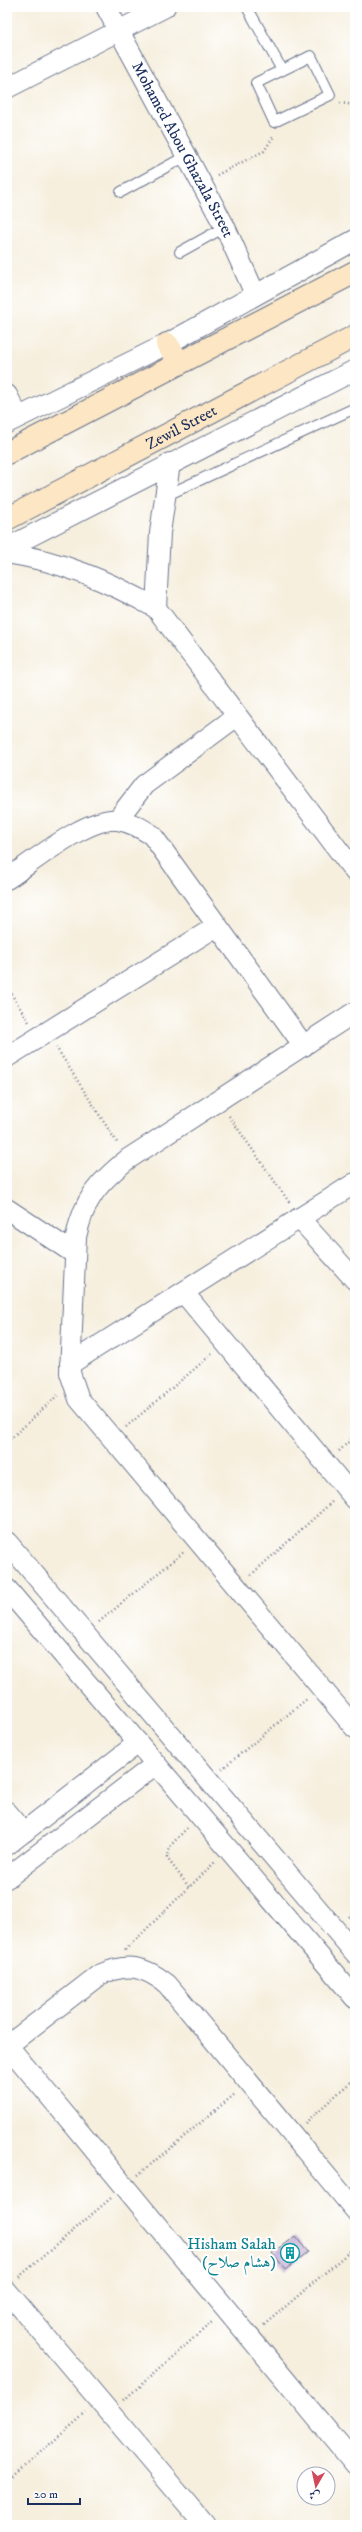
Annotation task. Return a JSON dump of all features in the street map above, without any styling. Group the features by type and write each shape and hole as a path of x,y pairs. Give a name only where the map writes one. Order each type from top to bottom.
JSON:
{"main road":[{"path":"7,453 355,272"},
{"name":"Zewil Street","path":"7,518 355,336"},
{"path":"167,344 180,363"}],"street":[{"name":"Mohamed Abou Ghazala Street","path":"106,7 225,227 255,294"},
{"path":"7,88 165,7"},
{"path":"7,395 13,420 167,344 355,240"},
{"path":"7,548 170,463 355,370"},
{"path":"156,608 158,563 170,463"},
{"path":"7,553 39,558 79,571 119,587 156,608 238,716 349,852 355,872"},
{"path":"117,820 144,785 238,716"},
{"path":"7,880 81,829 98,822 117,820 136,824 152,835 304,1046"},
{"path":"7,1057 217,926"},
{"path":"355,1012 128,1159 104,1178 88,1201 79,1221 75,1254 71,1373 79,1399 355,1728"},
{"path":"71,1373 184,1293 355,1183"},
{"path":"7,1208 75,1254"},
{"path":"299,1218 355,1280"},
{"path":"184,1293 351,1494"},
{"path":"7,1542 355,1953"},
{"path":"7,1589 355,1998"},
{"path":"53,1644 80,1628"},
{"path":"7,1844 138,1743"},
{"path":"7,1878 156,1764"},
{"path":"7,1812 24,1832"},
{"path":"241,1865 263,1846"},
{"path":"355,2210 167,1984 146,1971 134,1967 116,1968 98,1975 7,2046 355,2464"},
{"path":"13,2284 105,2406 205,2525"}],"lane":[{"path":"247,7 282,70"},
{"path":"312,56 331,94 277,122 273,121 255,85 312,56"},
{"path":"121,192 186,156"},
{"path":"180,252 225,227"},
{"path":"165,496 355,408"}],"path":[{"path":"201,183 264,151 271,143 277,122"},
{"path":"7,988 43,1035 128,1159"},
{"path":"218,1101 299,1218"},
{"path":"112,1439 225,1343"},
{"path":"7,1442 71,1373"},
{"path":"237,1587 351,1494"},
{"path":"80,1628 198,1541"},
{"path":"208,1780 321,1688"},
{"path":"189,1887 170,1865 167,1858 168,1851 199,1815"},
{"path":"116,1968 125,1949 228,1849"},
{"path":"292,2135 355,2078"},
{"path":"13,2284 124,2187 249,2083"},
{"path":"250,2337 355,2246"},
{"path":"7,2481 105,2406 226,2309"}],"building":[{"name":"Hisham Salah (هشام صلاح)","path":"295,2236 308,2252 285,2270 272,2253"}],"place":[{"name":"Hisham Salah (هشام صلاح)","path":"290,2253"}]}
